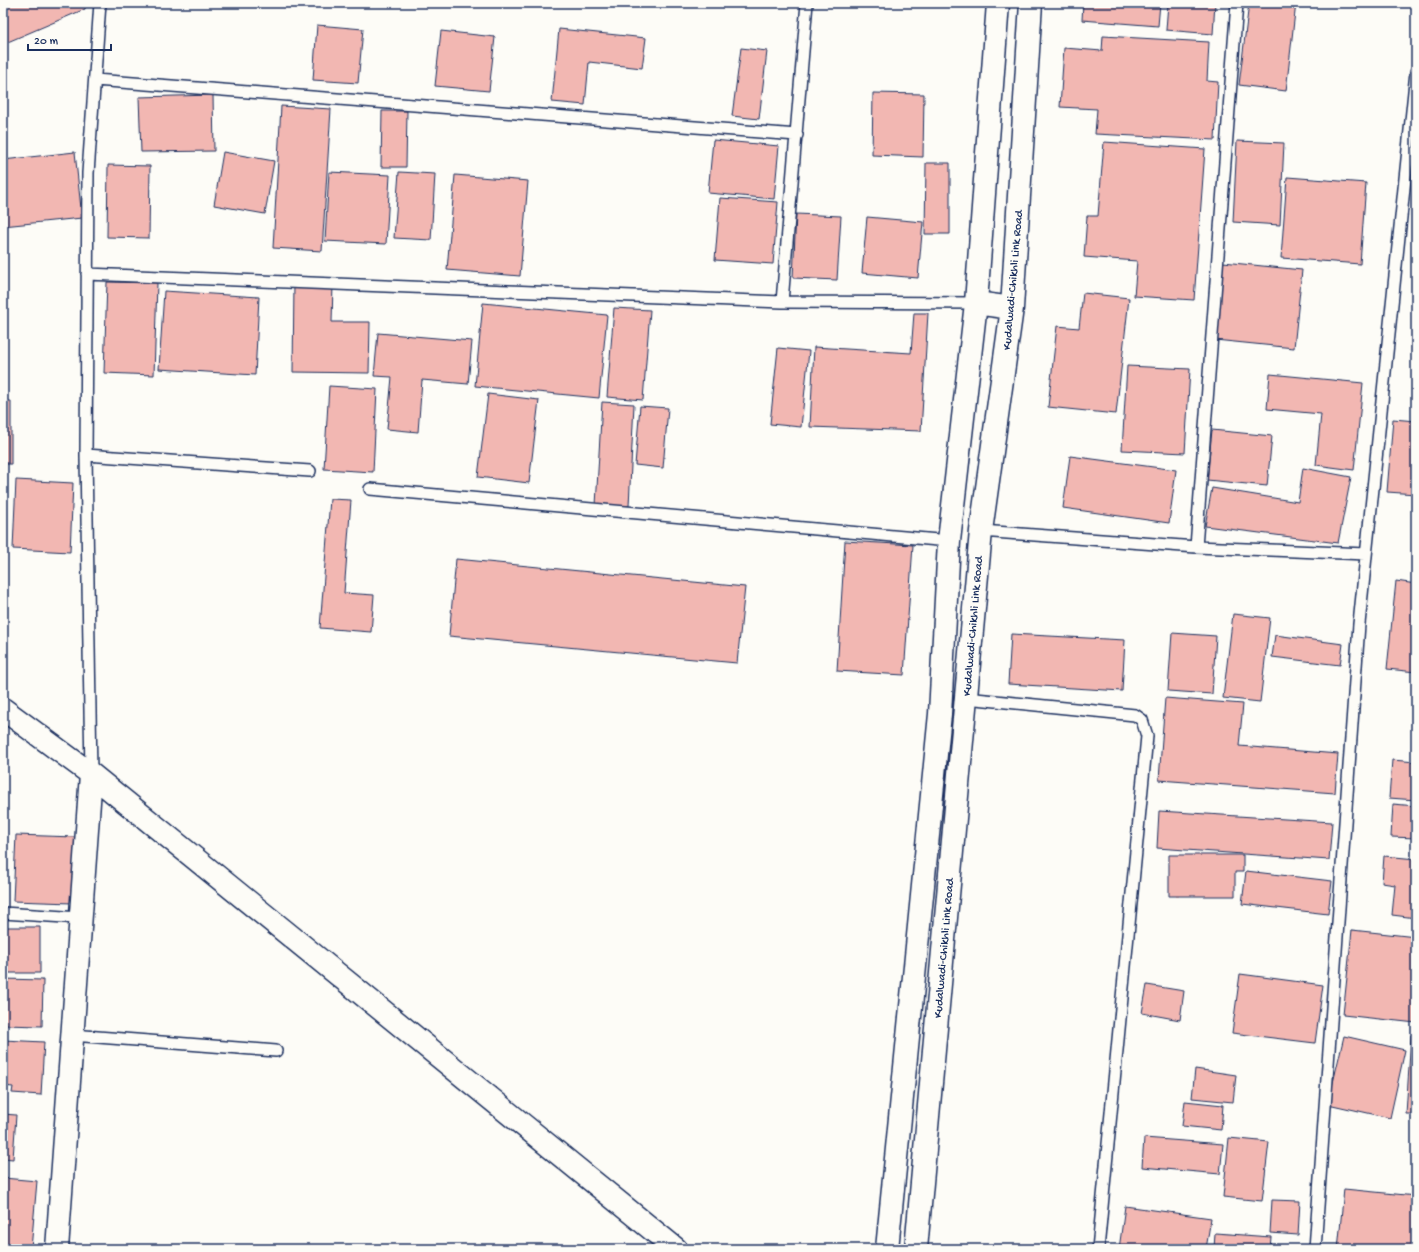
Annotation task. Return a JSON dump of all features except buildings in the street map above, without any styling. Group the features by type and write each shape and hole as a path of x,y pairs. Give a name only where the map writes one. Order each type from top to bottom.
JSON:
{"main road":[{"path":"886,1249 940,714 949,541 976,302 998,3"},
{"name":"Kudalwadi-Chikhli Link Road","path":"916,1249 981,531 1012,308 1031,3"},
{"path":"976,302 1012,308"},
{"path":"3,709 91,774 676,1249"},
{"path":"57,1249 91,774"}],"lane":[{"path":"91,774 86,455 88,173 100,3"},
{"path":"782,302 807,3"},
{"path":"1196,546 1237,3"},
{"path":"1314,1249 1359,632 1416,72"},
{"path":"95,80 797,135"},
{"path":"88,274 782,302 976,302"},
{"path":"86,455 310,471"},
{"path":"370,489 949,541"},
{"path":"981,531 1196,546 1366,554"},
{"path":"966,698 1135,714 1142,720 1148,736 1098,1249"},
{"path":"3,913 80,918"},
{"path":"72,1035 276,1051"}]}
